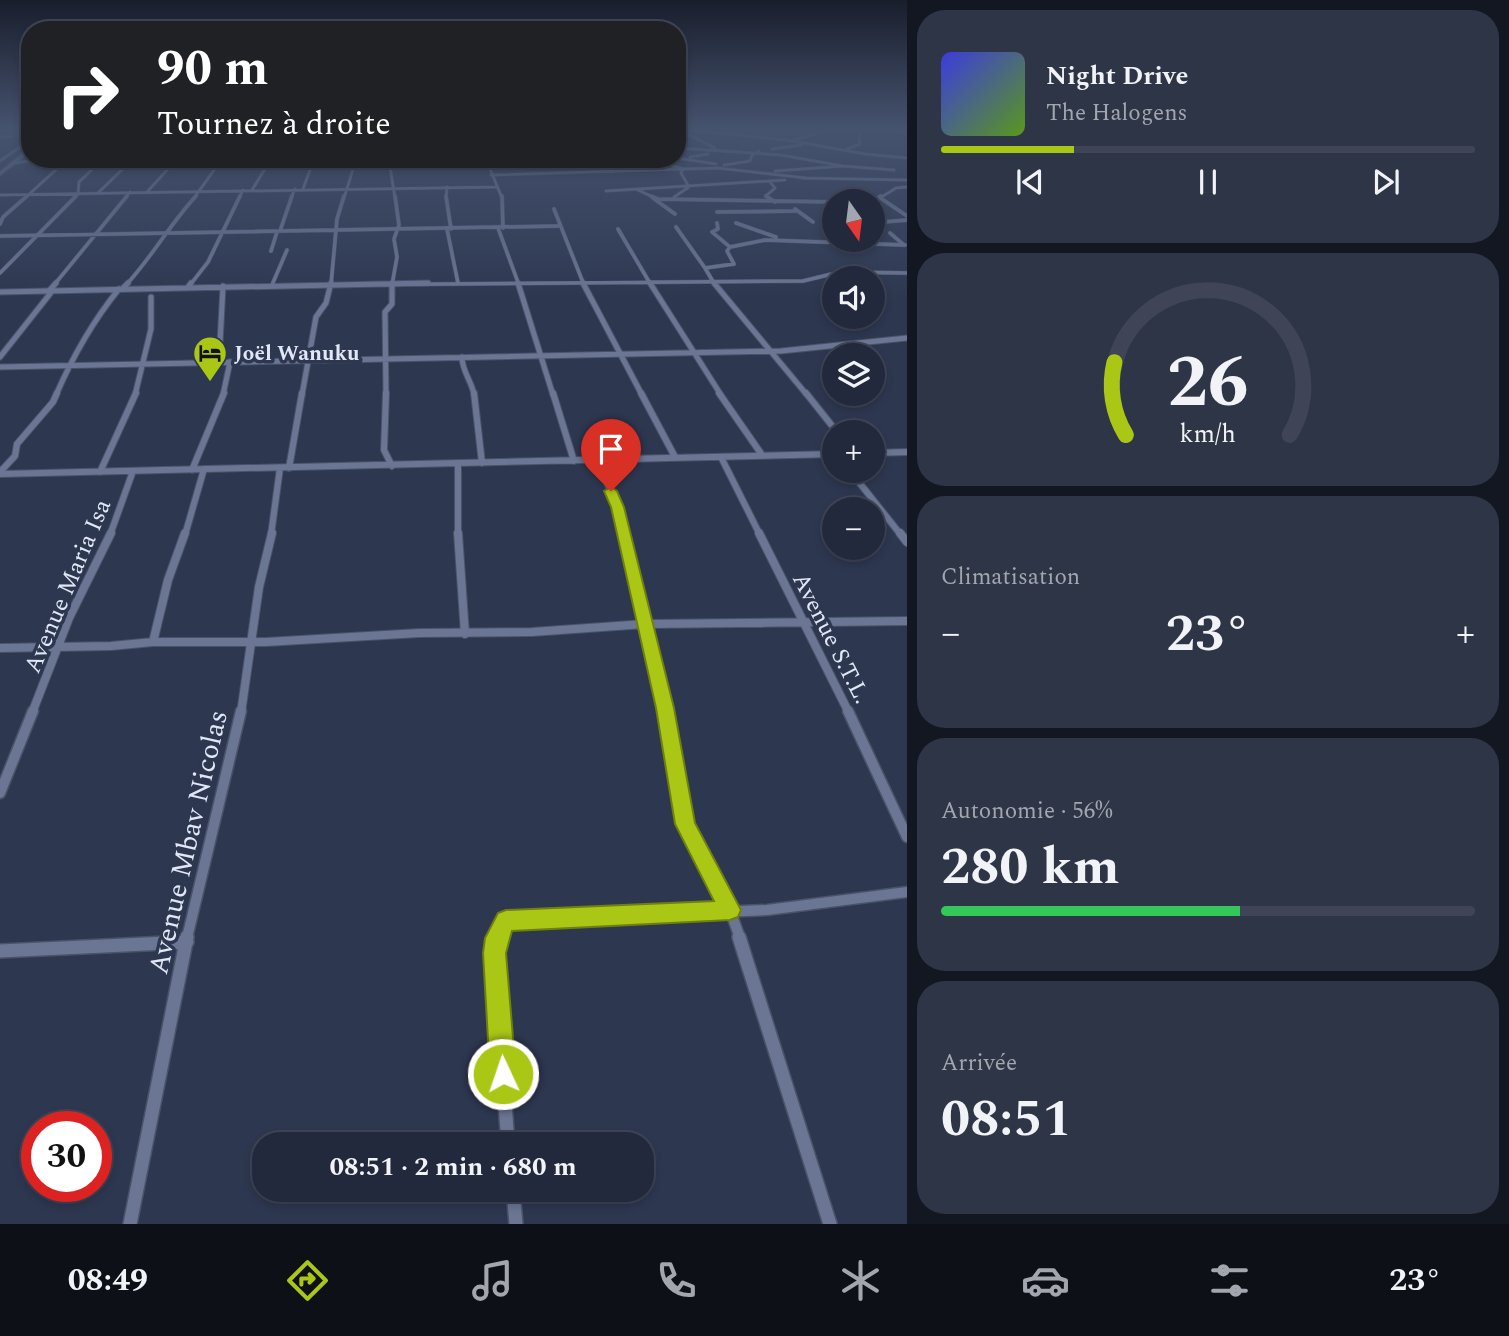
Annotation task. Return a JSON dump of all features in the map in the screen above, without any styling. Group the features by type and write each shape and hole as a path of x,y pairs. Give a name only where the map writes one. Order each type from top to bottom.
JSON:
{"street":[{"path":"0,223 3,217 39,186"},
{"path":"0,273 78,194 79,186"},
{"path":"98,193 105,186"},
{"path":"147,192 152,186"},
{"path":"0,473 15,456 17,444 53,402 70,365 101,311 144,267 174,220 203,186"},
{"path":"252,190 254,186"},
{"path":"606,191 686,186"},
{"path":"674,199 688,186"},
{"path":"773,186 775,188 766,196 775,202"},
{"path":"447,187 446,203 458,283"},
{"path":"0,195 496,187 502,197 500,228 574,461"},
{"path":"886,194 894,189 907,187"},
{"path":"392,466 384,450 383,436 387,390 385,312 392,304 399,225 394,188"},
{"name":"Avenue Mbav Nicolas","path":"130,1224 209,838 231,761 253,641 259,587 310,359 316,317 326,303 331,285 337,219 349,189"},
{"path":"638,189 675,214"},
{"path":"188,287 208,262 243,190"},
{"path":"271,251 295,190"},
{"path":"0,357 94,234 130,192"},
{"path":"653,198 726,202 822,202"},
{"path":"791,201 796,206 796,211"},
{"path":"726,202 714,219 718,229 712,232 730,247"},
{"path":"886,204 906,218"},
{"path":"554,209 558,226 583,282 674,457"},
{"path":"717,212 796,211 813,222"},
{"path":"886,221 906,218"},
{"path":"736,223 785,242"},
{"path":"0,236 558,226"},
{"path":"676,227 722,295 827,420"},
{"path":"618,229 692,352 762,455"},
{"path":"890,233 906,246"},
{"path":"730,247 760,241 906,246"},
{"path":"705,268 734,264 727,254 730,247"},
{"path":"272,285 286,250"},
{"path":"0,292 272,285 803,281 811,277 873,271 907,274"},
{"path":"219,362 223,286"},
{"path":"100,472 132,404 144,364 151,329 151,297"},
{"path":"0,367 770,351 907,338"},
{"path":"462,357 462,368 473,387 482,463"},
{"path":"192,470 225,390 230,362"},
{"path":"885,453 907,452"},
{"path":"0,473 822,454"},
{"name":"Avenue S.T.L.","path":"721,457 907,837"},
{"path":"601,460 603,474 618,507 665,708 685,824 730,910 770,1028 830,1224"},
{"path":"458,464 458,541 465,634"},
{"path":"153,642 168,580 192,515 204,469"},
{"name":"Avenue Maria Isa","path":"0,793 20,751 69,618 117,522 134,471"},
{"path":"860,483 907,542"},
{"path":"0,648 419,633 465,634 645,624 907,621"},
{"path":"507,1132 494,953 497,938 506,921 768,910 907,892"},
{"path":"0,951 187,942"},
{"path":"514,1202 516,1224"}],"place":[{"name":"Joël Wanuku","path":"210,383"}],"route":[{"path":"503,1074 494,953 497,938 506,921 730,910 685,824 665,708 618,507 611,491"}]}
